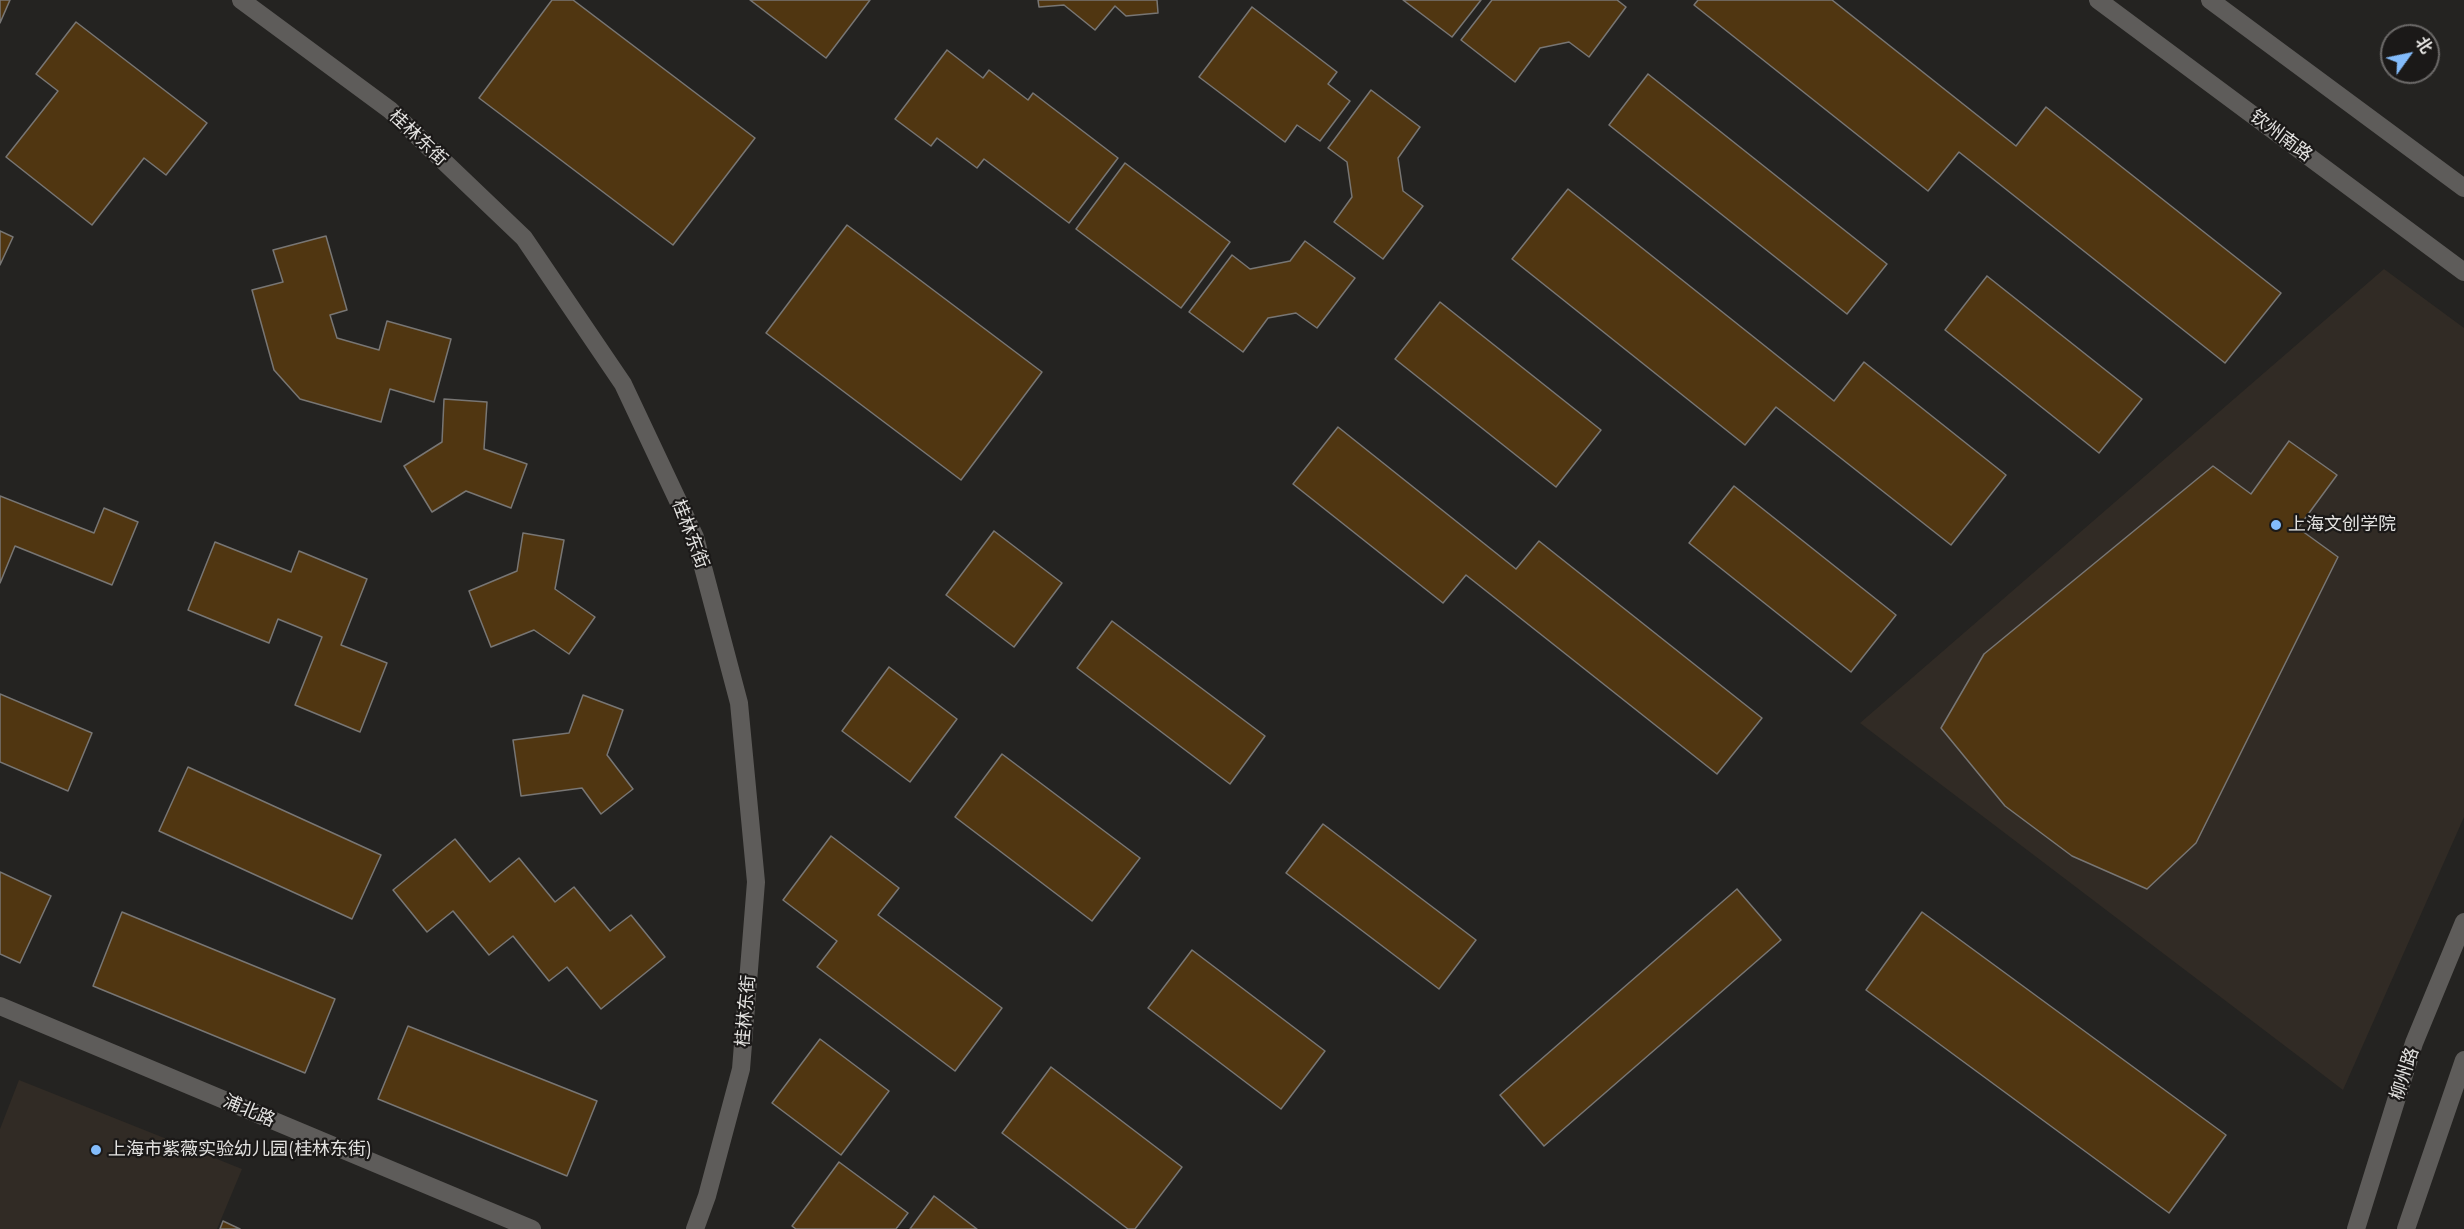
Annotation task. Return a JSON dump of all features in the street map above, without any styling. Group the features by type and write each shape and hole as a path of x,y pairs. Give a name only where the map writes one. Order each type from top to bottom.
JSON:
{"street":[{"name":"桂林东街","path":"241,0 390,110 524,238 623,384 695,537 739,703 756,882 741,1069 707,1196 695,1229"},
{"name":"钦州南路","path":"2098,0 2464,272"},
{"path":"2210,0 2464,188"},
{"name":"柳州路","path":"2356,1229 2414,1043 2464,922"},
{"name":"浦北路","path":"0,1006 532,1229"},
{"path":"2406,1229 2464,1060"}],"shaded area":[{"name":"上海文创学院","path":"2384,269 2464,328 2464,817 2343,1090 1860,723"},
{"name":"上海市紫薇实验幼儿园(桂林东街)","path":"19,1080 242,1169 217,1229 0,1229 0,1129"}],"building":[{"path":"0,0 10,0 0,23"},
{"path":"552,0 573,0 755,138 673,245 479,98"},
{"path":"750,0 870,0 826,58"},
{"path":"1038,0 1157,0 1158,13 1126,16 1115,6 1095,30 1064,5 1039,7"},
{"path":"1403,0 1481,0 1452,37"},
{"path":"1492,0 1617,0 1626,7 1589,57 1569,42 1540,48 1515,82 1461,40"},
{"path":"1698,0 1832,0 2016,146 2046,107 2281,293 2225,363 1959,152 1928,191 1694,5"},
{"path":"1252,7 1337,72 1328,84 1350,101 1320,141 1297,125 1285,142 1199,77"},
{"path":"76,22 207,123 166,175 144,158 92,225 6,157 58,91 36,74"},
{"path":"947,50 983,78 989,70 1028,100 1033,93 1118,158 1069,223 984,159 977,168 937,138 931,146 895,119"},
{"path":"1648,74 1887,264 1847,314 1609,125"},
{"path":"1371,90 1420,127 1398,158 1403,191 1423,206 1383,259 1334,222 1352,197 1347,162 1328,148"},
{"path":"1125,163 1230,242 1181,308 1076,229"},
{"path":"1568,189 1834,401 1864,362 2006,475 1951,545 1776,407 1745,445 1512,259"},
{"path":"847,225 1042,372 961,480 766,333"},
{"path":"0,231 13,237 0,265"},
{"path":"326,236 347,310 330,315 337,338 379,350 387,321 451,339 434,402 390,389 381,422 300,399 274,370 252,290 283,282 273,250"},
{"path":"1305,241 1355,278 1317,328 1296,313 1268,318 1243,352 1189,312 1232,255 1250,269 1290,261"},
{"path":"1987,276 2142,399 2099,453 1945,330"},
{"path":"1440,302 1601,430 1556,487 1395,359"},
{"path":"444,399 487,402 484,449 527,464 511,508 466,491 432,512 404,466 442,442"},
{"path":"1338,427 1516,569 1539,541 1762,718 1717,774 1466,575 1443,603 1293,484"},
{"path":"2289,441 2337,475 2298,528 2338,557 2196,843 2147,889 2072,856 2005,806 1941,728 1984,654 2213,466 2251,494"},
{"path":"1734,486 1896,615 1851,672 1689,543"},
{"path":"0,496 94,533 104,508 138,522 112,585 15,546 0,583"},
{"path":"994,531 1062,583 1014,647 946,595"},
{"path":"523,533 564,540 555,589 595,617 569,654 534,630 491,647 469,591 517,571"},
{"path":"215,542 291,572 299,551 367,579 341,645 387,663 360,732 295,705 322,637 278,619 269,643 188,610"},
{"path":"1112,621 1265,736 1230,784 1077,668"},
{"path":"889,667 957,719 910,782 842,731"},
{"path":"0,694 92,733 68,791 0,762"},
{"path":"583,695 623,710 607,755 633,789 601,814 582,788 521,796 513,740 569,733"},
{"path":"1002,754 1140,858 1092,921 955,817"},
{"path":"188,767 381,855 352,919 159,831"},
{"path":"1323,824 1476,940 1439,989 1286,873"},
{"path":"831,836 899,888 878,915 1002,1008 955,1071 817,967 837,941 783,900"},
{"path":"455,839 490,882 519,858 555,902 574,887 610,931 631,915 665,957 601,1009 567,967 549,981 513,936 489,955 453,911 427,932 393,890"},
{"path":"0,872 51,896 20,963 0,954"},
{"path":"1737,889 1781,940 1544,1146 1500,1095"},
{"path":"122,912 335,999 305,1073 93,986"},
{"path":"1922,912 2226,1135 2169,1213 1866,990"},
{"path":"1192,950 1325,1051 1281,1109 1148,1008"},
{"path":"408,1026 597,1101 567,1176 378,1099"},
{"path":"820,1039 889,1091 841,1155 772,1103"},
{"path":"1051,1067 1182,1167 1135,1229 1128,1229 1002,1133"},
{"path":"839,1162 908,1213 896,1229 796,1229 792,1226"},
{"path":"934,1196 977,1229 910,1229"},
{"path":"223,1221 240,1229 220,1229"}],"place":[{"name":"上海文创学院","path":"2276,525"},
{"name":"上海市紫薇实验幼儿园(桂林东街)","path":"96,1150"}]}
